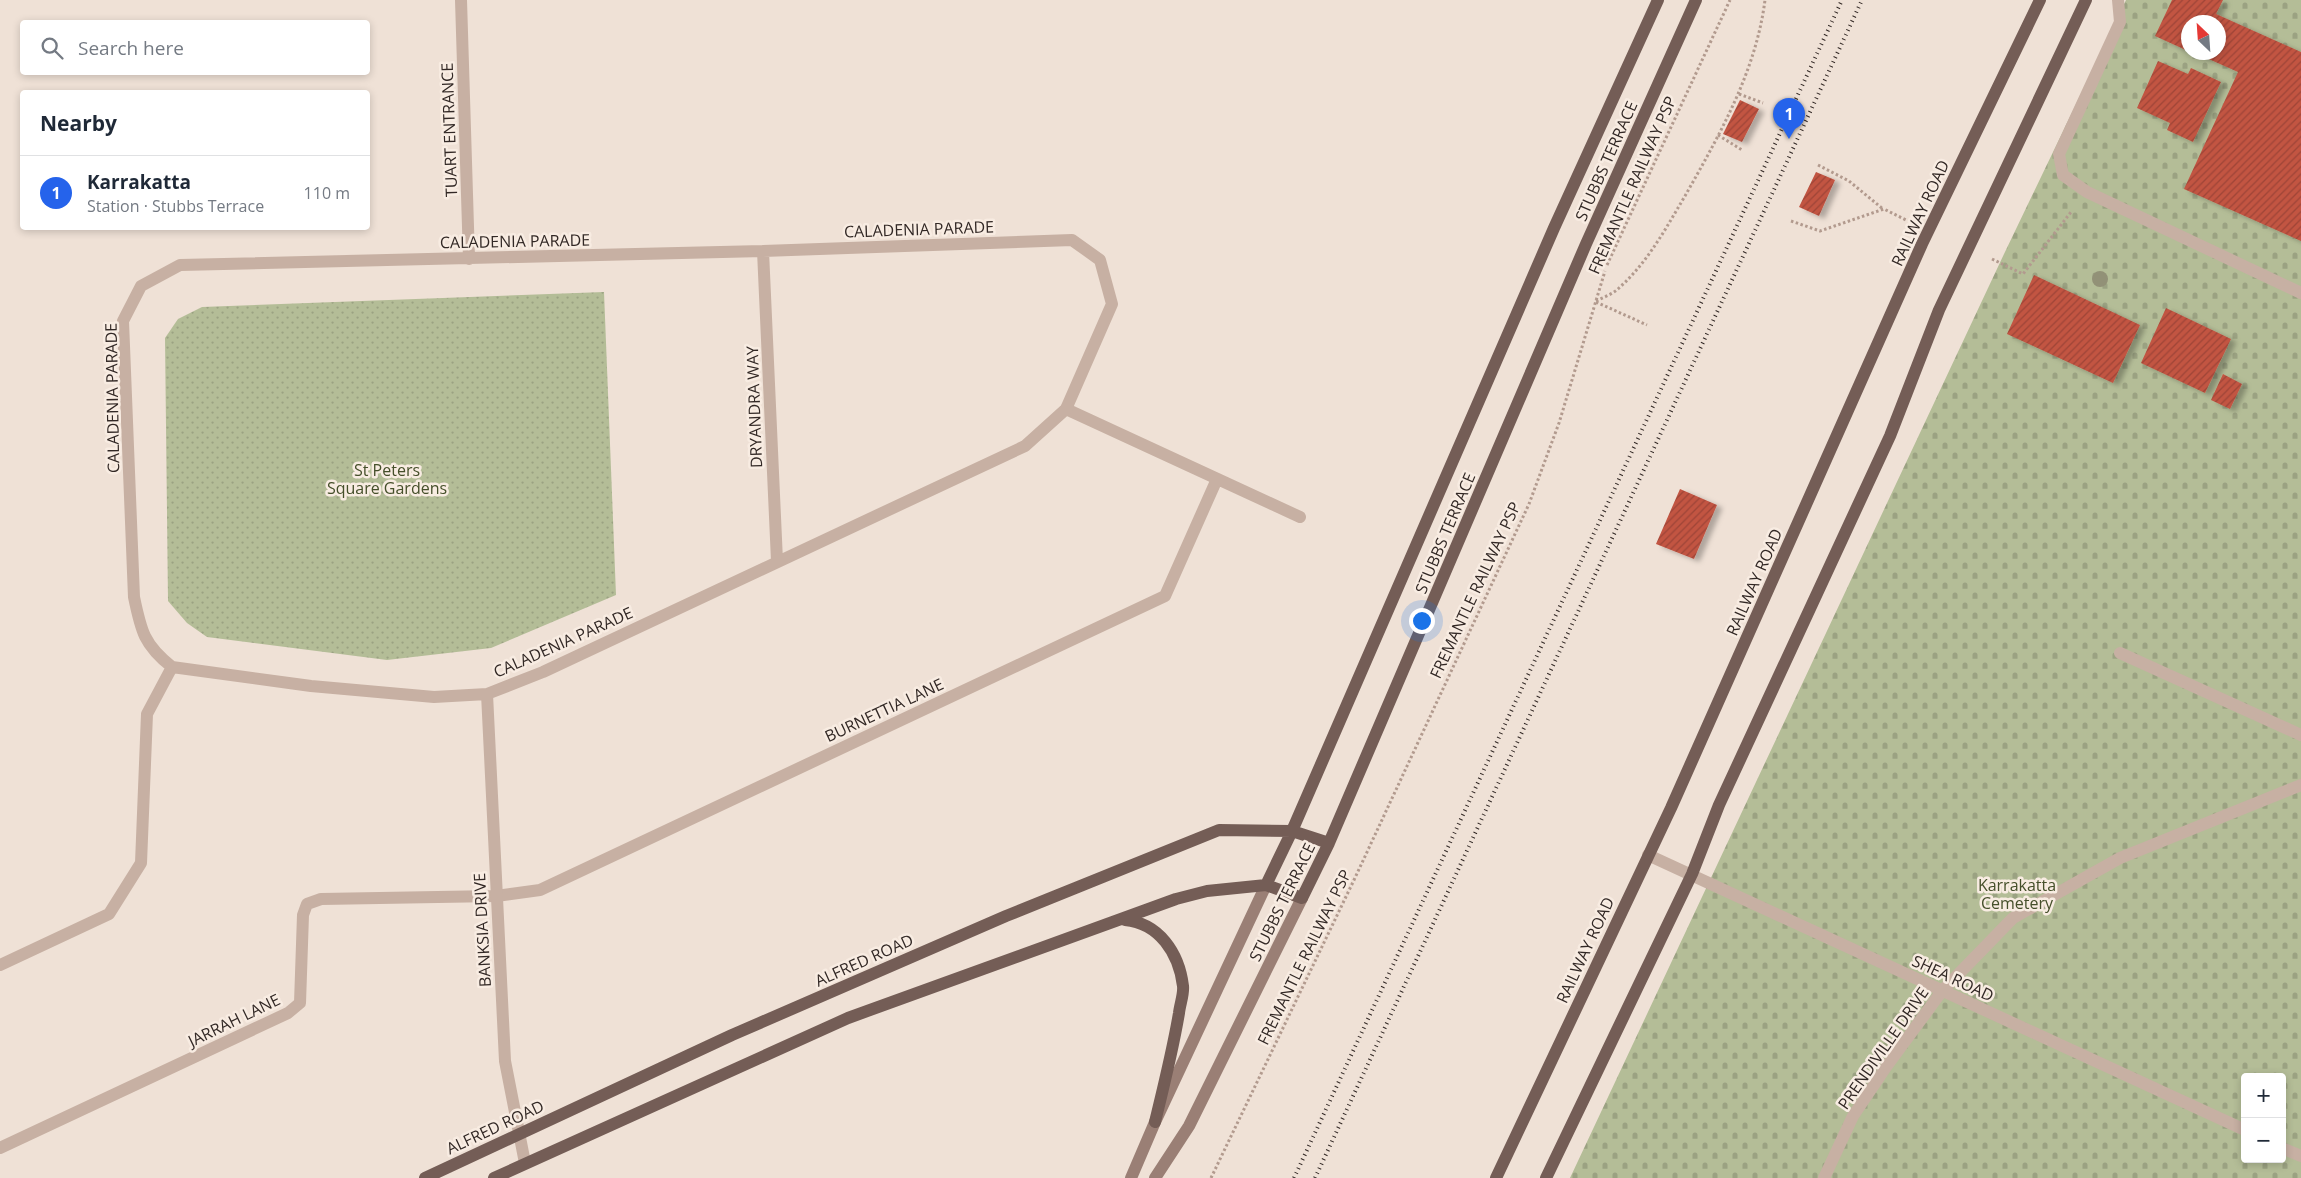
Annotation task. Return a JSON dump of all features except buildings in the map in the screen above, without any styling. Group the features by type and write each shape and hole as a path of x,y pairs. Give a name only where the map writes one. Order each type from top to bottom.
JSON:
{"main road":[{"name":"STUBBS TERRACE","path":"1266,885 1292,831 1554,228 1658,0"},
{"name":"STUBBS TERRACE","path":"1302,898 1329,843 1586,244 1696,0"},
{"name":"RAILWAY ROAD","path":"1496,1178 1671,808 1918,253 2040,0"},
{"path":"1546,1178 1692,874 1719,805 1890,436 1939,310 2086,0"},
{"name":"ALFRED ROAD","path":"425,1178 759,1023 1006,916 1218,830 1292,831 1329,843"},
{"path":"494,1178 674,1099 848,1018 1122,919 1207,891 1266,885 1302,898"},
{"path":"1122,919 1138,921 1157,931 1175,955 1183,987 1175,1039 1155,1122"}],"street":[{"name":"TUART ENTRANCE","path":"461,0 470,259"},
{"path":"2118,0 2120,22 2059,154 2063,175 2087,192 2301,293"},
{"name":"CALADENIA PARADE","path":"1072,240 1100,260 1112,304 1066,409 1025,446 543,672 487,694 434,697 311,686 172,667 154,653 140,628 134,597 123,321 141,286 180,265 470,259 1072,240"},
{"name":"DRYANDRA WAY","path":"764,251 777,561"},
{"path":"1066,409 1300,517"},
{"name":"BURNETTIA LANE","path":"496,896 540,890 1165,596 1217,479"},
{"path":"2120,653 2301,736"},
{"path":"0,965 109,914 141,863 147,714 172,667"},
{"name":"BANKSIA DRIVE","path":"487,694 505,1061 526,1163"},
{"name":"PRENDIVILLE DRIVE","path":"1824,1178 1853,1116 1886,1067 1942,991 2013,918 2120,858 2301,785"},
{"name":"SHEA ROAD","path":"1648,855 2241,1128"},
{"name":"STUBBS TERRACE","path":"1131,1178 1155,1122 1266,885"},
{"name":"JARRAH LANE","path":"0,1148 294,1008 300,1003 302,991 303,915 307,904 322,899 496,896"},
{"name":"STUBBS TERRACE","path":"1155,1178 1189,1126 1302,898"},
{"path":"2286,1150 2301,1156"}],"path":[{"name":"FREMANTLE RAILWAY PSP","path":"1211,1178 1354,880 1529,504 1559,423 1605,268 1730,0"},
{"path":"1596,302 1619,289 1656,247 1739,94 1762,25 1765,0"},
{"path":"1739,94 1763,103"},
{"path":"1718,135 1742,150"},
{"path":"1818,165 1849,181 1884,209"},
{"path":"1596,302 1647,325"}],"green space":[{"name":"Karrakatta Cemetery","path":"2126,0 2301,0 2301,1178 1570,1178 2004,254"},
{"name":"St Peters Square Gardens","path":"604,292 616,595 491,648 387,660 207,637 187,623 168,601 165,338 178,319 202,307"}],"railway":[{"path":"1294,1178 1842,0"},
{"path":"1315,1178 1862,0"}],"place":[{"name":"Karrakatta","path":"1789,139"}]}
